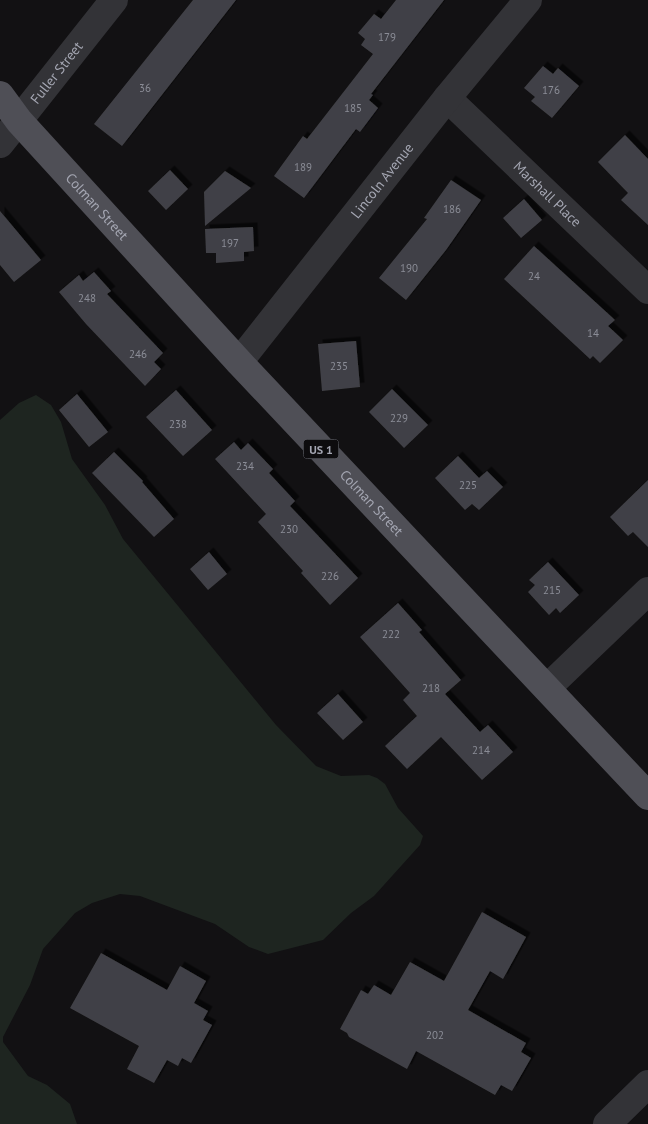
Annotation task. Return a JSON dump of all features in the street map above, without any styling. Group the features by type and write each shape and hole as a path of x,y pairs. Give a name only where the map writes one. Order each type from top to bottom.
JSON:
{"main road":[{"name":"Colman Street","path":"0,95 19,121 239,362 648,796"}],"street":[{"name":"Fuller Street","path":"0,144 114,0"},
{"name":"Lincoln Avenue","path":"239,362 447,98 528,0"},
{"name":"Marshall Place","path":"447,98 648,290"},
{"path":"547,688 648,591"},
{"path":"607,1124 648,1084"}],"shaded area":[{"path":"36,395 51,405 61,422 72,459 105,505 123,539 276,725 316,766 341,776 369,775 385,784 398,808 423,836 420,845 374,896 351,913 323,940 268,954 249,947 215,924 140,896 120,894 92,903 75,913 43,949 30,985 3,1037 3,1042 28,1076 47,1085 70,1104 77,1124 0,1124 0,420 19,403"}],"building":[{"path":"193,0 236,0 122,146 94,124"},
{"path":"396,0 444,0 371,94 373,95 369,100 378,108 360,132 356,129 304,198 274,176 303,136 307,139 373,54 361,45 365,39 358,33 374,14 381,19"},
{"path":"543,66 553,74 558,68 579,86 552,118 531,101 535,97 524,88"},
{"path":"625,135 648,159 648,225 621,200 628,193 598,162"},
{"path":"170,170 188,189 166,210 148,191"},
{"path":"225,171 251,188 205,226 204,192"},
{"path":"451,180 481,200 446,250 406,300 379,278 427,219 424,218"},
{"path":"524,199 542,220 521,238 503,218"},
{"path":"0,211 41,260 14,282 0,265"},
{"path":"253,227 254,251 244,252 244,261 216,263 216,253 206,253 205,229"},
{"path":"534,246 615,320 608,326 623,340 600,363 593,356 590,359 504,279"},
{"path":"94,272 111,291 107,294 163,353 154,362 161,369 145,386 86,324 59,292 79,275 83,281"},
{"path":"356,341 360,387 322,391 318,344"},
{"path":"392,389 428,425 404,448 369,412"},
{"path":"176,390 212,430 183,456 146,417"},
{"path":"77,394 108,432 89,447 59,410"},
{"path":"234,442 241,450 248,443 273,469 269,473 295,501 290,506 358,578 330,605 301,573 303,571 258,522 266,514 215,459"},
{"path":"114,452 143,481 174,519 154,537 92,473"},
{"path":"458,456 479,478 487,471 503,487 479,510 472,504 465,510 435,478"},
{"path":"648,480 648,547 633,532 628,536 610,517"},
{"path":"209,552 227,574 208,590 190,569"},
{"path":"548,562 579,595 560,613 556,608 549,615 528,592 535,585 529,580"},
{"path":"398,603 422,630 419,632 461,680 445,694 480,732 488,725 513,752 482,780 441,737 407,769 385,746 417,716 403,700 410,693 360,637"},
{"path":"338,694 363,722 343,740 317,713"},
{"path":"482,912 526,937 503,979 490,971 468,1010 526,1043 521,1052 531,1058 512,1091 501,1085 495,1095 416,1051 407,1069 349,1037 347,1033 340,1029 361,990 368,994 374,985 391,995 410,962 444,981"},
{"path":"101,953 167,990 180,966 206,981 194,1003 208,1011 203,1020 212,1025 191,1063 182,1058 178,1066 167,1060 154,1083 127,1069 139,1046 70,1008"}]}
